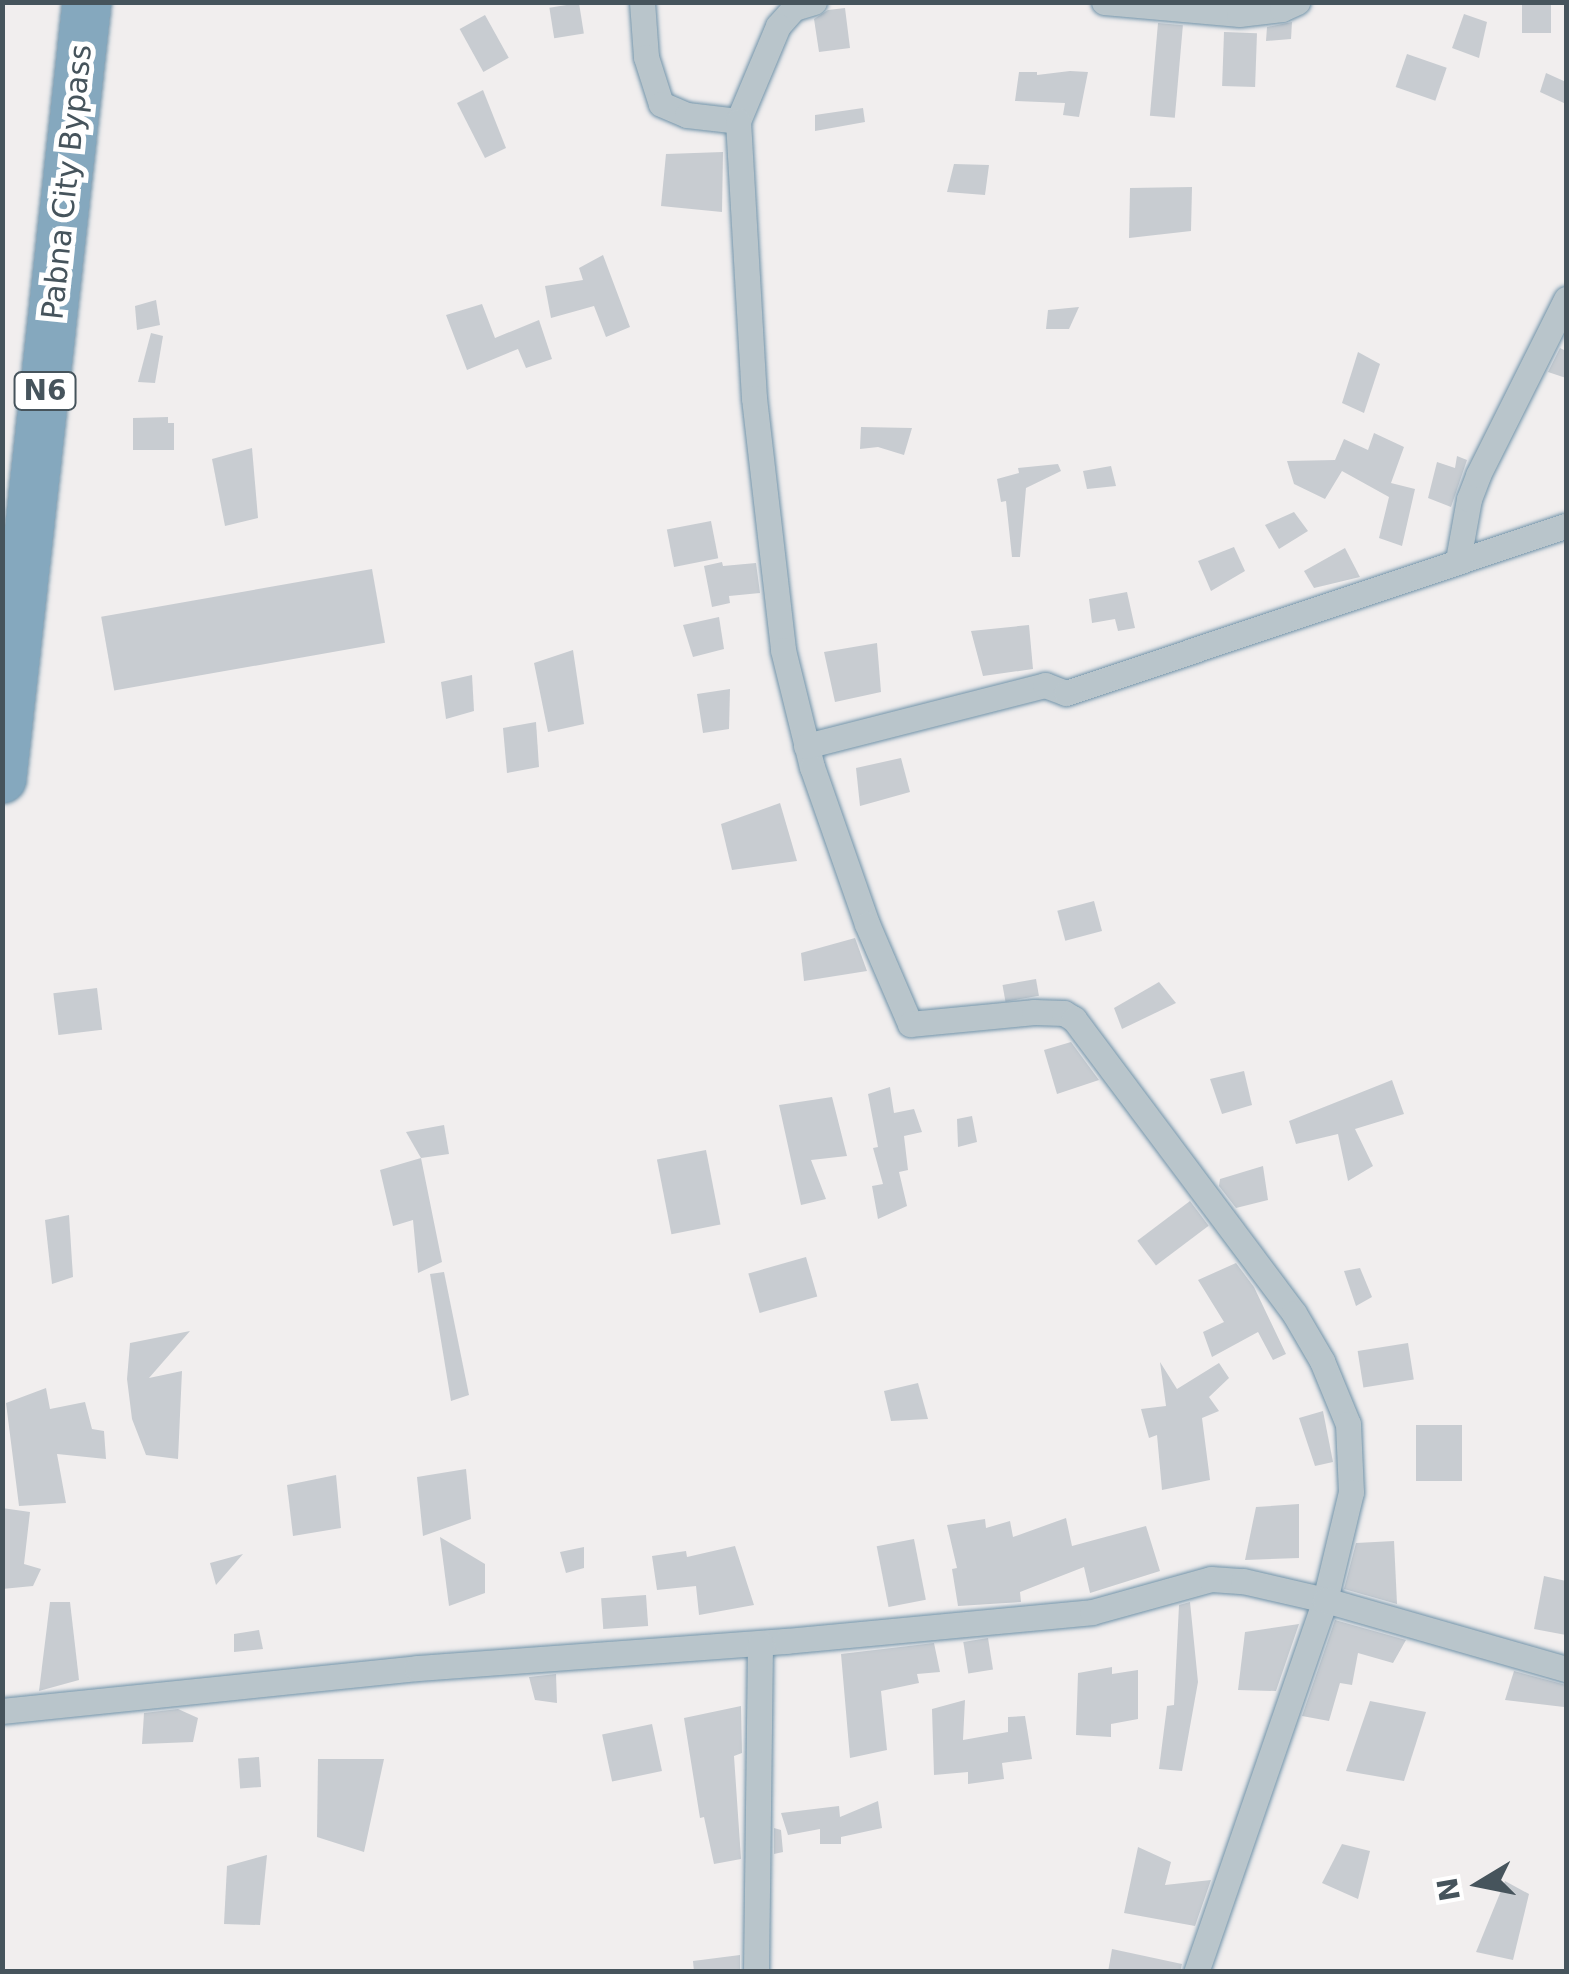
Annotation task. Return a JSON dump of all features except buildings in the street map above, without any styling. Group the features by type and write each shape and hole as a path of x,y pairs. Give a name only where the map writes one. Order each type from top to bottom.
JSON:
{"highway":[{"name":"Pabna City Bypass","path":"2,778 86,2"}],"street":[{"path":"642,2 646,57 662,104 687,115 738,121"},
{"path":"814,2 794,8 778,26 738,121 754,398 783,650 830,823 907,1022 1034,1012 1064,1013 1074,1019 1294,1313 1322,1361 1348,1424 1351,1492 1325,1600 1196,1972"},
{"path":"1104,2 1239,14 1282,10 1297,2"},
{"path":"1458,560 1469,499 1478,475 1566,299"},
{"path":"806,746 1045,686 1066,693 1565,526"},
{"path":"2,1711 416,1668 760,1643 1092,1612 1212,1579 1243,1581 1325,1600 1566,1668"},
{"path":"756,1972 760,1643"}]}
